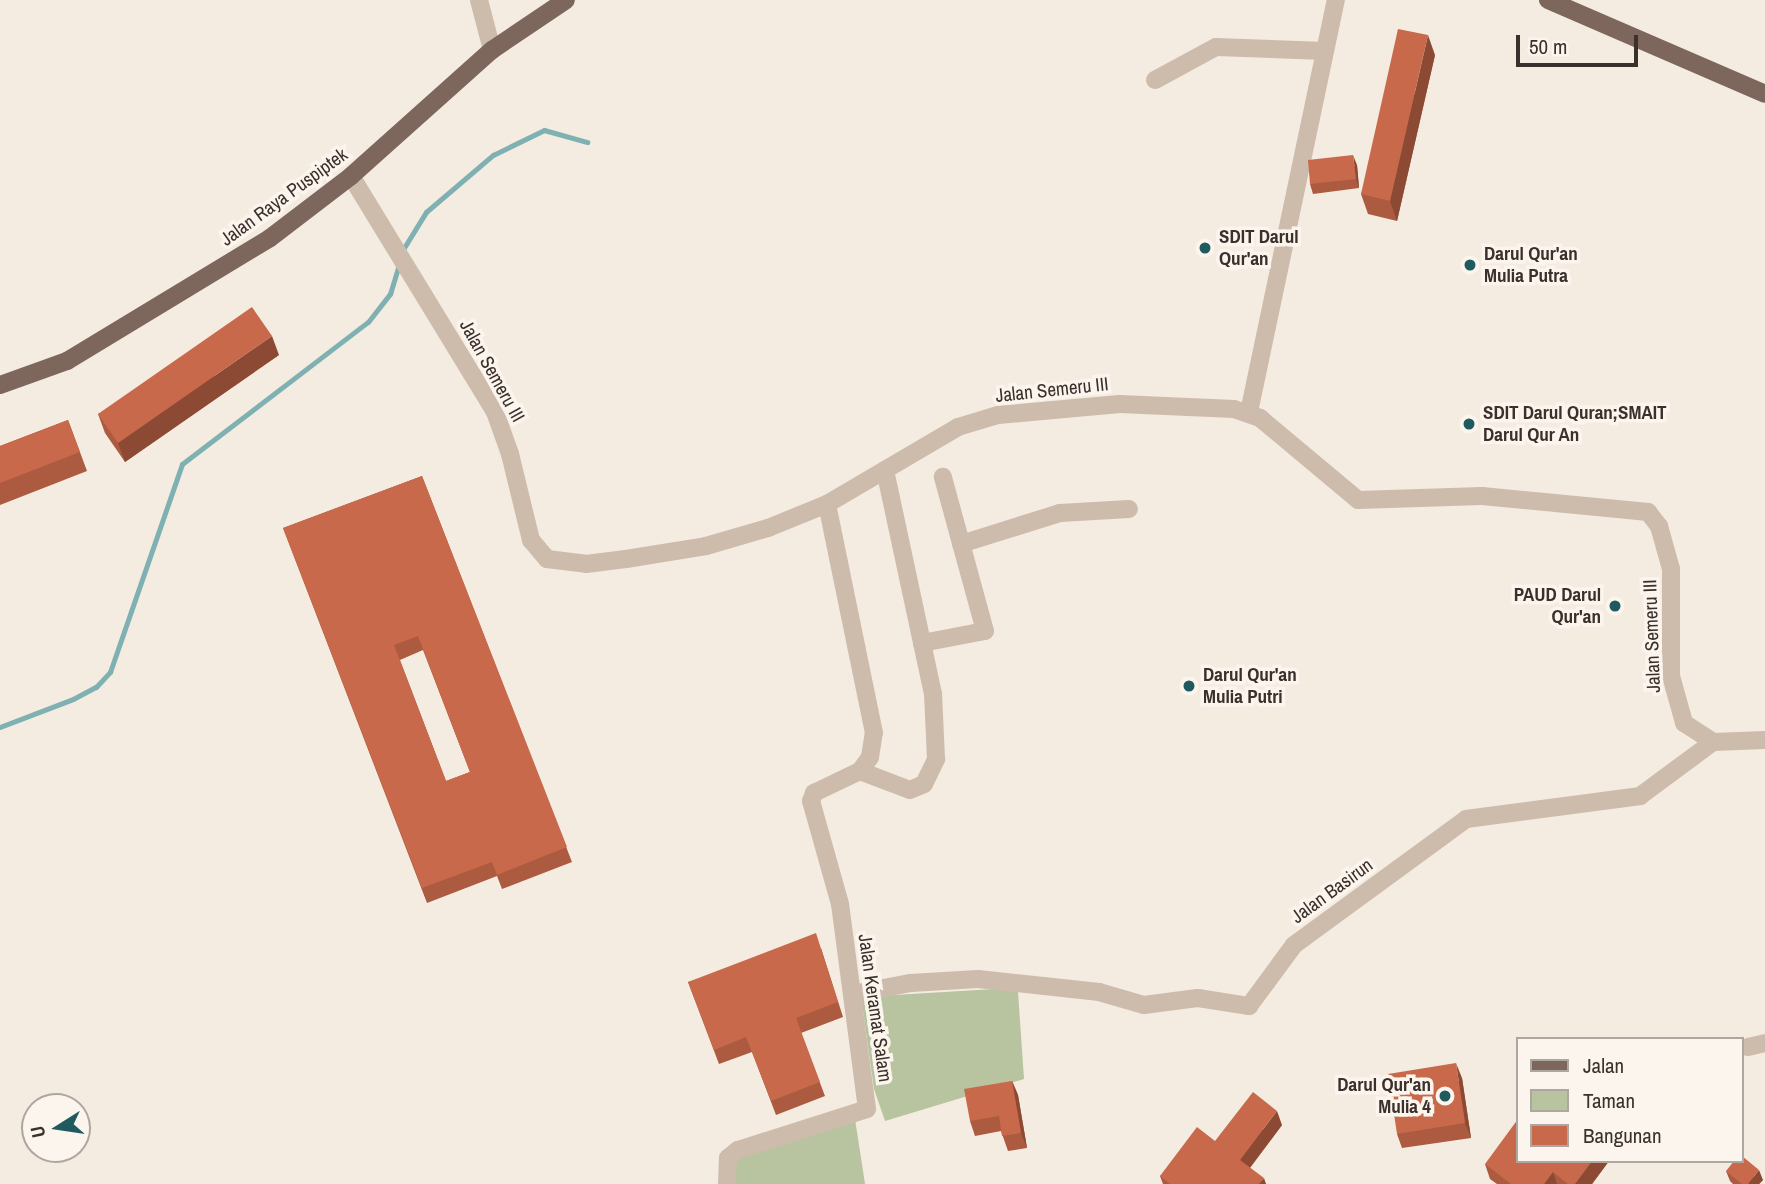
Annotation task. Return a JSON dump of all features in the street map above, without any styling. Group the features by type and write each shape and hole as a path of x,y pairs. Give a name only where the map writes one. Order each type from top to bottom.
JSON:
{"main road":[{"name":"Jalan Raya Puspiptek","path":"0,385 67,361 182,294 270,238 351,176 492,50 566,0"},
{"path":"1548,0 1765,94"}],"street":[{"path":"479,0 492,50"},
{"path":"1249,412 1336,0"},
{"path":"1155,80 1216,47 1325,51"},
{"name":"Jalan Semeru III","path":"351,176 495,412 510,454 531,540 547,559 586,564 706,545 827,504 958,427 998,415 1120,404 1249,412 1358,500 1469,495 1648,512 1659,527 1671,569 1674,695 1684,723 1713,742"},
{"path":"827,504 872,719 870,757 860,771 910,790 924,784 933,772 936,722 885,470"},
{"path":"922,643 985,631 943,477"},
{"path":"961,544 1060,513 1129,509"},
{"path":"1713,742 1765,740"},
{"name":"Jalan Basirun","path":"852,994 911,983 978,979 1099,992 1144,1005 1198,998 1249,1006 1294,945 1309,932 1466,819 1640,796 1713,742"},
{"name":"Jalan Keramat Salam","path":"727,1184 728,1158 738,1150 867,1109 833,868 811,801 814,793 860,771"}],"green space":[{"path":"994,989 1018,992 1024,1079 885,1121 874,1089 861,997"},
{"path":"855,1119 865,1184 733,1184 736,1159"}],"building":[{"path":"1398,29 1428,35 1390,201 1361,194"},
{"path":"1353,155 1356,179 1310,184 1308,160"},
{"path":"252,307 272,336 118,443 98,414"},
{"path":"68,420 80,452 0,483 0,446"},
{"path":"422,476 567,847 497,875 492,862 422,888 283,528","holes":["418,636 470,772 446,781 394,645"]},
{"path":"816,933 838,1002 796,1018 820,1082 771,1101 746,1037 714,1050 688,982"},
{"path":"1456,1063 1465,1123 1397,1134 1388,1074"},
{"path":"1012,1081 1021,1133 1002,1136 999,1116 970,1121 964,1089"},
{"path":"1253,1092 1277,1111 1240,1160 1264,1178 1259,1184 1170,1184 1160,1176 1197,1127 1215,1141"},
{"path":"1516,1122 1516,1163 1591,1163 1575,1184 1568,1184 1553,1172 1544,1184 1511,1184 1485,1164"},
{"path":"1744,1158 1759,1170 1748,1184 1742,1184 1726,1171 1732,1163 1744,1163"}],"waterway":[{"path":"402,251 426,212 493,155 544,130 587,142"},
{"path":"0,727 73,699 96,687 110,672 182,464 368,322 390,294 399,264"}],"place":[{"name":"SDIT Darul Qur'an","path":"1205,248"},
{"name":"Darul Qur'an Mulia Putra","path":"1470,265"},
{"name":"SDIT Darul Quran;SMAIT Darul Qur An","path":"1469,424"},
{"name":"PAUD Darul Qur'an","path":"1615,606"},
{"name":"Darul Qur'an Mulia Putri","path":"1189,686"},
{"name":"Darul Qur'an Mulia 4","path":"1445,1096"}]}
